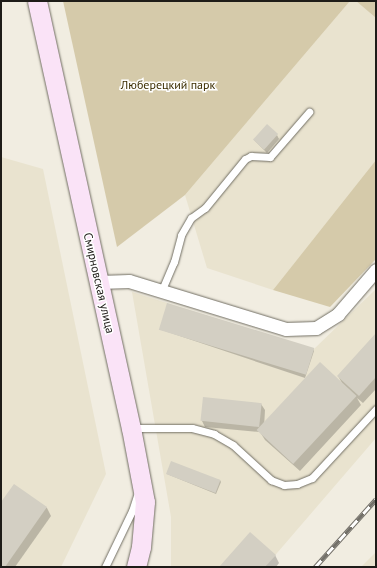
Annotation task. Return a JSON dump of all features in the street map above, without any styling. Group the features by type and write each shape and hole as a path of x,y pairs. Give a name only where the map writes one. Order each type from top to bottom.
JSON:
{"main road":[{"name":"Смирновская улица","path":"37,1 131,428 145,502 142,548 136,567"}],"street":[{"path":"99,282 129,281 286,330 316,328 338,314 376,270"}],"lane":[{"path":"161,292 174,262 181,235 192,218 205,208 245,159 252,156 270,157 310,112"},
{"path":"131,428 192,428 214,434 233,446 271,480 284,485 297,484 312,478 376,408"},
{"path":"105,567 132,510 141,481"}],"shaded area":[{"path":"350,1 356,1 376,18 376,160 273,290 207,268 185,195"},
{"path":"1,157 43,169 106,474 61,567 1,567"},
{"path":"376,289 376,438 265,567 171,567 171,517 132,292 314,349"},
{"path":"376,552 376,567 361,567"}],"green space":[{"name":"Люберецкий парк","path":"63,1 350,1 185,195 117,247"},
{"path":"356,1 376,1 376,18"},
{"path":"376,160 376,259 330,307 273,290"}],"building":[{"path":"267,124 278,134 264,150 253,140"},
{"path":"167,303 314,348 306,375 159,330"},
{"path":"376,333 376,377 359,396 337,376"},
{"path":"320,362 357,396 293,464 257,430"},
{"path":"203,397 262,403 259,427 200,421"},
{"path":"171,461 220,480 215,493 166,474"},
{"path":"14,484 47,507 5,567 1,567 1,502"},
{"path":"250,532 276,555 265,567 219,567"}],"railway":[{"path":"315,567 376,499"}]}
